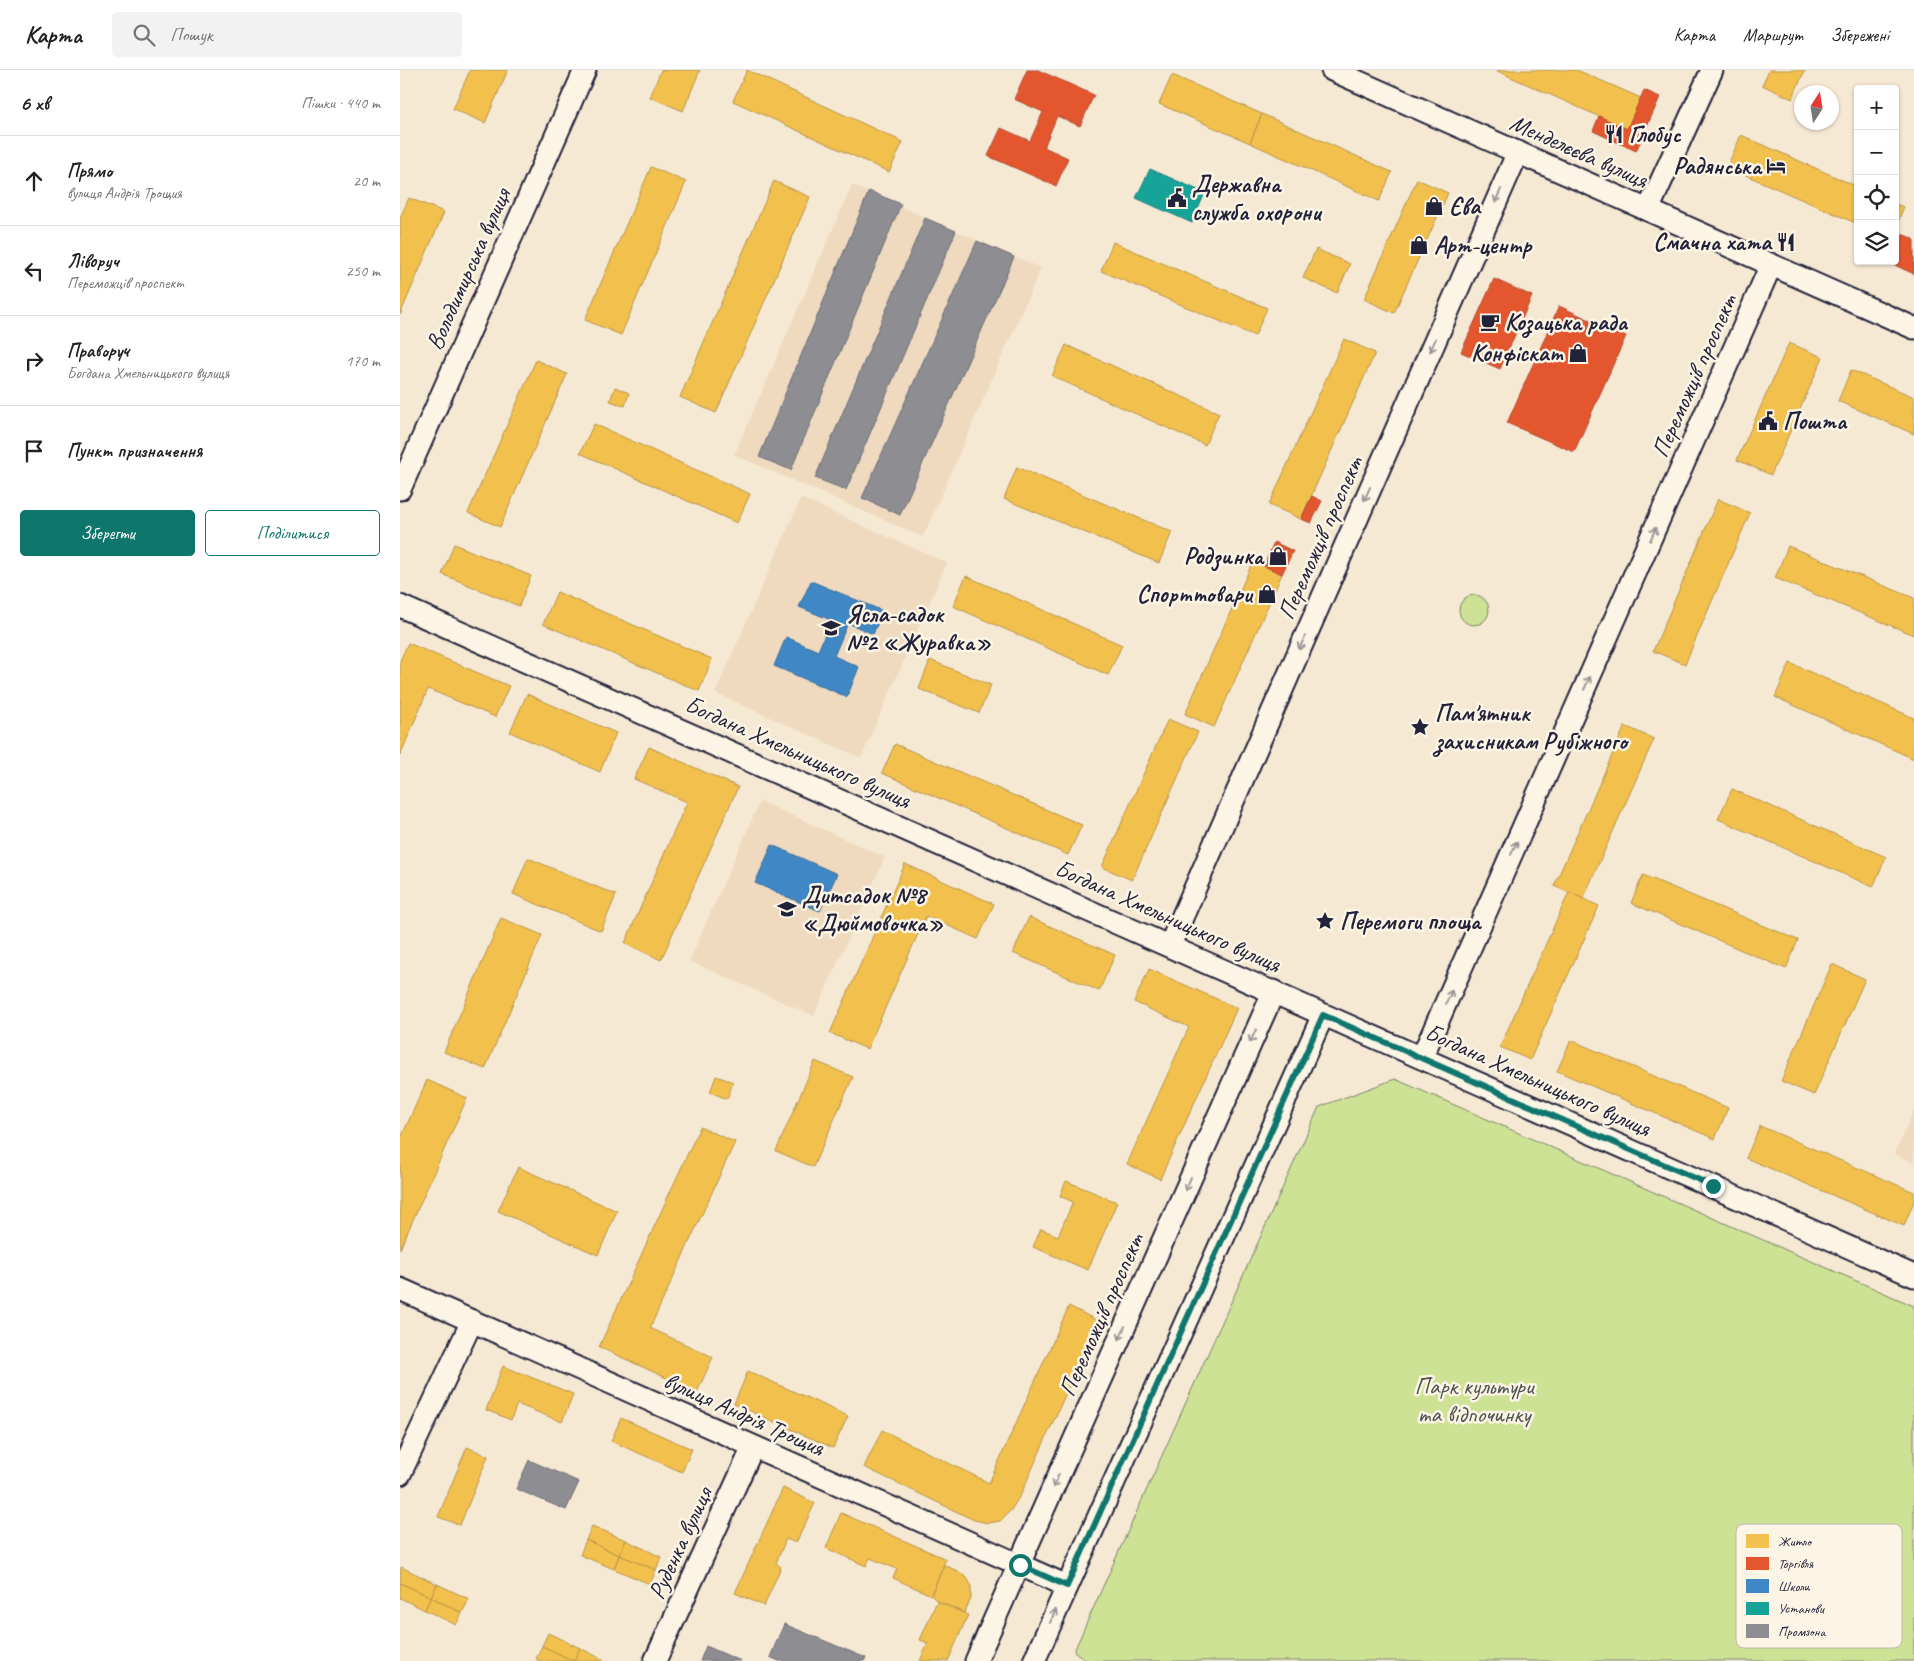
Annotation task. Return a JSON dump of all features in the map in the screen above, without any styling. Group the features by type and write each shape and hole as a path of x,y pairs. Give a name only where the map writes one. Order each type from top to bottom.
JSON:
{"street":[{"name":"Володимирська вулиця","path":"400,488 585,70"},
{"name":"Менделєєва вулиця","path":"1332,70 1914,328"},
{"path":"1648,210 1712,70"},
{"name":"Переможців проспект","path":"1170,945 1518,152"},
{"name":"Переможців проспект","path":"1422,1057 1771,265"},
{"name":"Богдана Хмельницького вулиця","path":"400,606 1274,991 1323,1015 1422,1057 1914,1276"},
{"name":"Переможців проспект","path":"976,1661 1274,991"},
{"path":"1034,1661 1323,1015"},
{"name":"вулиця Андрія Трощия","path":"400,1289 1067,1586"},
{"path":"400,1474 472,1321"},
{"name":"Руденка вулиця","path":"655,1661 753,1446"}],"shaded area":[{"path":"852,185 1041,268 923,537 734,455"},
{"name":"Ясла-садок №2 «Журавка»","path":"801,498 947,563 861,758 715,693"},
{"name":"Дитсадок №8 «Дюймовочка»","path":"760,801 885,857 814,1016 689,961"},
{"path":"1914,1110 1914,1163 1894,1154"}],"green space":[{"path":"1474,595 1485,599 1489,610 1485,621 1474,625 1463,621 1459,610 1463,599"},
{"name":"Парк культури та відпочинку","path":"1395,1079 1914,1306 1914,1661 1087,1661 1074,1651 1319,1107"}],"building: Житло":[{"path":"470,70 508,70 485,123 453,109"},
{"path":"661,70 700,70 683,111 650,97"},
{"path":"747,70 903,142 889,172 733,101"},
{"path":"1495,70 1577,70 1641,98 1627,129"},
{"path":"1769,70 1805,70 1798,85 1794,85 1792,99 1762,85"},
{"path":"1172,75 1262,114 1250,143 1159,104"},
{"path":"1262,114 1392,172 1379,201 1250,143"},
{"path":"1741,135 1854,185 1854,222 1727,167"},
{"path":"651,167 686,182 621,335 585,320"},
{"path":"1417,179 1448,193 1394,313 1364,299"},
{"path":"774,181 810,197 716,413 680,397"},
{"path":"409,198 444,212 400,315 400,218"},
{"path":"1899,205 1904,207 1899,219"},
{"path":"1113,242 1267,308 1255,336 1101,271"},
{"path":"1316,249 1350,264 1337,293 1303,278"},
{"path":"1344,339 1375,353 1301,519 1269,505"},
{"path":"1789,343 1823,357 1771,475 1737,460"},
{"path":"1066,345 1219,413 1205,445 1052,376"},
{"path":"536,360 567,374 500,527 468,513"},
{"path":"1851,370 1914,397 1914,434 1838,401"},
{"path":"615,387 629,393 625,406 610,401"},
{"path":"594,424 750,494 737,523 580,453"},
{"path":"1017,467 1172,532 1159,563 1004,499"},
{"path":"1718,499 1750,513 1685,664 1653,651"},
{"path":"454,544 531,576 519,606 442,574"},
{"path":"1788,546 1914,598 1914,635 1775,578"},
{"path":"1253,561 1282,574 1214,727 1185,714"},
{"path":"966,576 1122,645 1108,675 953,606"},
{"path":"557,592 712,659 699,691 543,624"},
{"path":"408,643 509,686 495,717 428,689 400,756 400,661"},
{"path":"930,660 991,685 979,713 919,689"},
{"path":"1790,663 1914,718 1914,759 1775,697"},
{"path":"527,694 616,733 600,772 510,732"},
{"path":"1168,719 1198,732 1132,880 1102,867"},
{"path":"1625,726 1654,739 1583,899 1554,886"},
{"path":"895,744 1082,825 1068,855 882,773"},
{"path":"649,747 738,787 661,960 625,943 687,802 634,779"},
{"path":"1732,789 1886,857 1873,887 1718,819"},
{"path":"528,858 616,895 601,931 513,894"},
{"path":"905,864 994,904 978,939 926,916 867,1049 830,1033"},
{"path":"1643,875 1798,940 1786,969 1631,903"},
{"path":"1569,892 1599,906 1530,1060 1500,1047"},
{"path":"1029,917 1115,955 1099,991 1013,953"},
{"path":"501,918 542,935 485,1069 444,1052"},
{"path":"1832,964 1865,979 1814,1095 1781,1081"},
{"path":"1149,969 1237,1008 1160,1179 1127,1164 1189,1027 1134,1002"},
{"path":"1571,1040 1728,1108 1715,1139 1557,1071"},
{"path":"815,1061 853,1077 813,1167 776,1151"},
{"path":"716,1076 733,1082 727,1099 710,1092"},
{"path":"427,1080 467,1098 400,1249 400,1140"},
{"path":"1760,1126 1914,1192 1914,1201 1904,1226 1746,1158"},
{"path":"700,1127 735,1142 650,1328 713,1357 697,1392 599,1347"},
{"path":"518,1167 617,1211 598,1255 498,1211"},
{"path":"1066,1181 1117,1202 1088,1270 1033,1247 1041,1229 1058,1236 1073,1202 1060,1196"},
{"path":"1069,1306 1098,1321 1021,1494 1011,1510 1000,1521 988,1523 974,1520 864,1467 882,1430 989,1483"},
{"path":"503,1366 573,1394 562,1422 517,1404 511,1420 486,1410"},
{"path":"748,1371 848,1416 833,1448 734,1404"},
{"path":"621,1418 692,1449 682,1472 611,1441"},
{"path":"467,1447 488,1456 460,1525 438,1517"},
{"path":"783,1488 815,1503 796,1543 786,1539 776,1563 781,1567 764,1606 735,1593"},
{"path":"841,1513 946,1559 931,1595 893,1578 897,1569 870,1558 866,1566 826,1548"},
{"path":"592,1526 626,1540 619,1555 586,1540"},
{"path":"586,1540 619,1555 614,1569 580,1555"},
{"path":"626,1540 661,1557 656,1570 619,1555"},
{"path":"619,1555 656,1570 650,1584 614,1569"},
{"path":"944,1565 960,1572 971,1585 971,1599 964,1613 937,1601 931,1595"},
{"path":"401,1567 437,1584 431,1597 400,1583"},
{"path":"400,1583 431,1597 425,1610 400,1598"},
{"path":"437,1584 469,1599 462,1613 431,1597"},
{"path":"431,1597 462,1613 456,1625 425,1610"},
{"path":"937,1601 968,1615 948,1661 920,1661 928,1643 920,1640"},
{"path":"548,1633 580,1648 574,1661 542,1646"},
{"path":"542,1646 574,1661 540,1661 536,1659"},
{"path":"580,1648 604,1660 604,1661 574,1661"}],"building: Торгівля":[{"path":"1027,70 1038,70 1094,95 1080,126 1057,116 1044,147 1068,158 1056,186 988,156 1001,128 1030,141 1043,112 1014,99"},
{"path":"1644,90 1660,97 1636,151 1593,131 1599,116 1627,129"},
{"path":"1899,233 1914,239 1914,274 1895,265 1899,265"},
{"path":"1494,279 1532,296 1500,369 1461,352"},
{"path":"1559,306 1626,336 1574,452 1507,423"},
{"path":"1312,496 1322,501 1311,523 1301,519"},
{"path":"1274,542 1293,551 1282,574 1264,566"}],"building: Школи":[{"path":"811,581 883,611 873,634 848,623 834,656 859,667 847,697 774,666 786,637 818,651 831,620 799,607"},
{"path":"772,845 837,874 820,911 755,883"}],"building: Установи":[{"path":"1150,169 1205,193 1192,223 1136,198"}],"building: Промзона":[{"path":"869,191 901,204 791,470 759,457"},
{"path":"925,218 956,231 846,490 815,478"},
{"path":"977,241 1014,257 900,515 862,498"},
{"path":"529,1460 579,1482 566,1510 516,1489"},
{"path":"784,1624 866,1658 864,1661 779,1661 770,1657"},
{"path":"706,1646 741,1661 700,1661"}],"place":[{"name":"Глобус","path":"1614,134"},
{"name":"Радянська","path":"1776,166"},
{"name":"Державна служба охорони","path":"1177,198"},
{"name":"Єва","path":"1434,206"},
{"name":"Смачна хата","path":"1786,242"},
{"name":"Арт-центр","path":"1419,245"},
{"name":"Козацька рада","path":"1490,322"},
{"name":"Конфіскат","path":"1578,353"},
{"name":"Пошта","path":"1768,421"},
{"name":"Родзинка","path":"1278,556"},
{"name":"Спорттовари","path":"1267,594"},
{"name":"Ясла-садок №2 «Журавка»","path":"831,628"},
{"name":"Пам'ятник захисникам Рубіжного","path":"1420,727"},
{"name":"Дитсадок №8 «Дюймовочка»","path":"787,909"},
{"name":"Перемоги площа","path":"1325,921"}],"route":[{"path":"1020,1565 1067,1586 1323,1015 1713,1186"}]}
